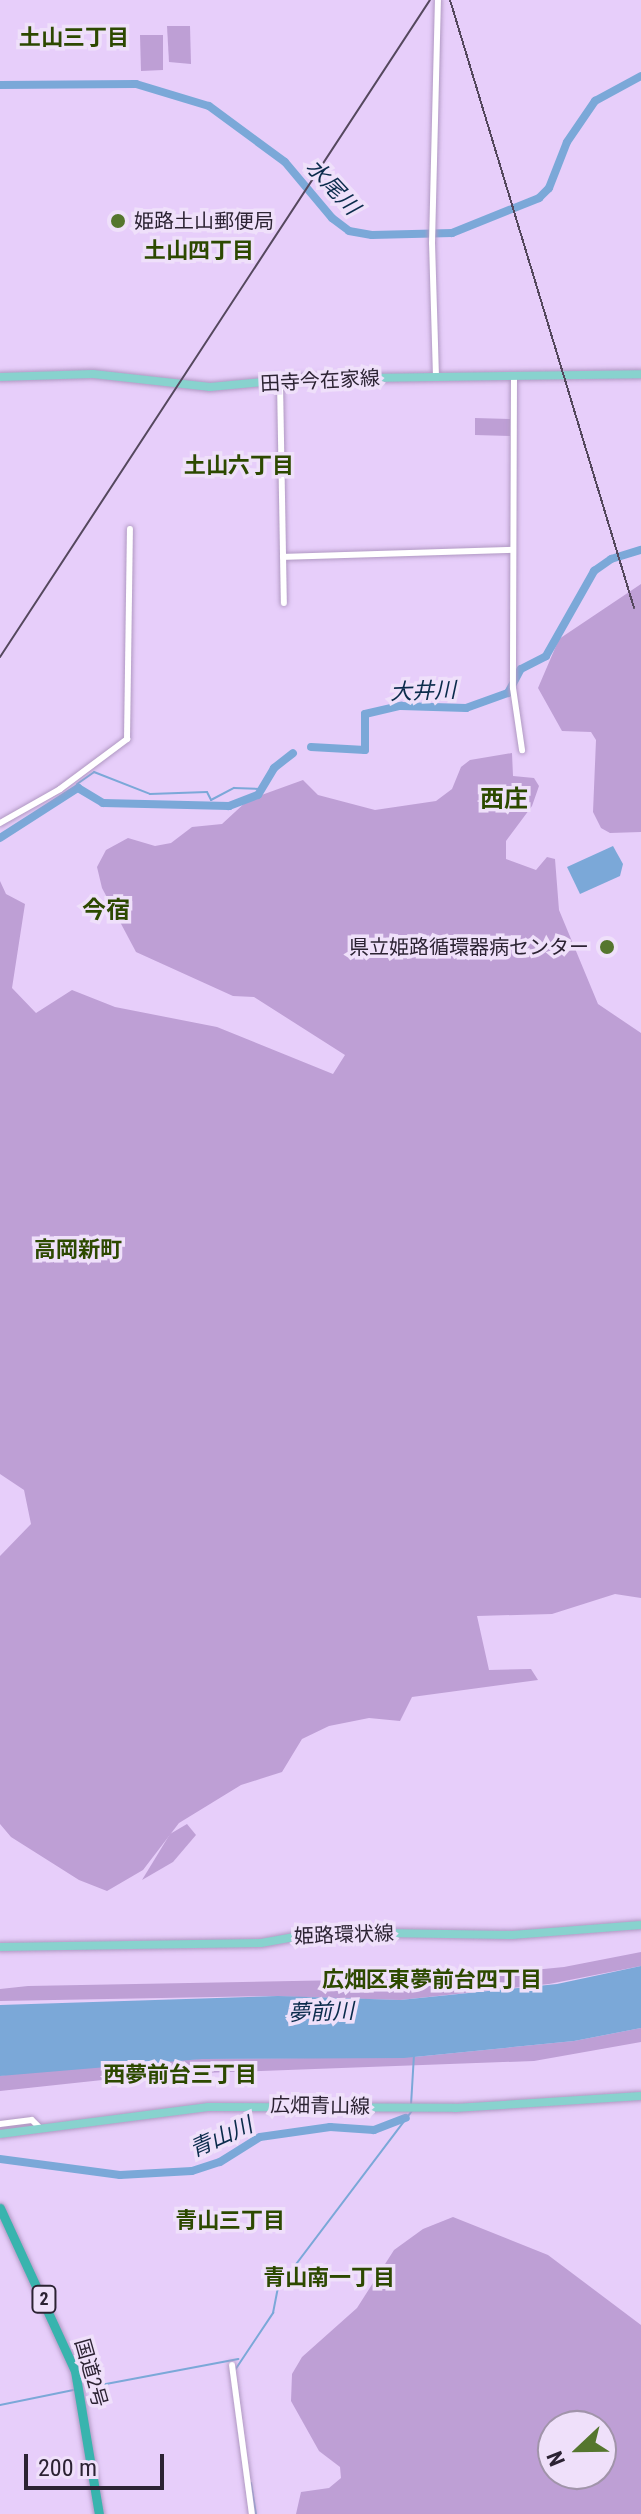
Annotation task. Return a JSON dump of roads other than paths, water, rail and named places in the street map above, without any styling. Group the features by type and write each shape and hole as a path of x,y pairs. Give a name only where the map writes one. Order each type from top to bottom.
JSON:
{"highway":[{"name":"国道2号","path":"0,2208 75,2371 99,2514"}],"main road":[{"name":"田寺今在家線","path":"0,377 93,374 210,387 436,377 641,374"},
{"name":"姫路環状線","path":"0,1947 261,1943 322,1932 512,1935 641,1925"},
{"name":"広畑青山線","path":"0,2134 208,2107 410,2108 641,2096"}],"street":[{"path":"436,377 432,224 438,0"},
{"path":"514,376 513,688 522,750"},
{"path":"280,382 284,603"},
{"path":"0,823 60,789 127,739 130,529"},
{"path":"283,557 512,550"},
{"path":"0,2124 32,2120 40,2128"},
{"path":"232,2365 252,2514"}],"water":[{"path":"613,846 623,864 620,876 580,894 567,867"},
{"name":"夢前川","path":"641,1966 641,2028 574,2041 404,2058 202,2059 0,2076 0,2005 278,1996 400,2000 557,1984"}],"waterway":[{"name":"水尾川","path":"0,85 136,84 209,106 285,162 332,218 349,231 372,235 452,233 539,198 549,188 567,142 595,101 641,76"},
{"name":"大井川","path":"311,747 365,750 365,714 401,706 466,708 508,693 521,669 546,656 594,571 611,559 641,550"},
{"name":"大井川","path":"0,838 78,788 103,803 229,806 258,795 274,768 293,753"},
{"path":"77,784 94,772 150,794 207,792 211,800 234,788 260,789"},
{"path":"411,2105 414,2055"},
{"path":"235,2370 273,2313 278,2288 412,2111"},
{"name":"青山川","path":"0,2159 120,2175 192,2171 220,2162 260,2137 330,2127 374,2130 406,2118"},
{"path":"90,2387 238,2359"},
{"path":"0,2405 73,2390"},
{"path":"251,2483 256,2514"}],"railway":[{"path":"0,657 430,0"},
{"path":"450,0 634,608"}],"place":[{"name":"姫路土山郵便局","path":"118,221"},
{"name":"県立姫路循環器病センター","path":"607,947"}],"district":[{"name":"土山三丁目","path":"74,38"},
{"name":"土山四丁目","path":"199,251"},
{"name":"土山六丁目","path":"239,466"},
{"name":"西庄","path":"504,800"},
{"name":"今宿","path":"106,911"},
{"name":"高岡新町","path":"78,1250"},
{"name":"広畑区東夢前台四丁目","path":"432,1980"},
{"name":"西夢前台三丁目","path":"180,2075"},
{"name":"青山三丁目","path":"230,2221"},
{"name":"青山南一丁目","path":"329,2278"}]}
